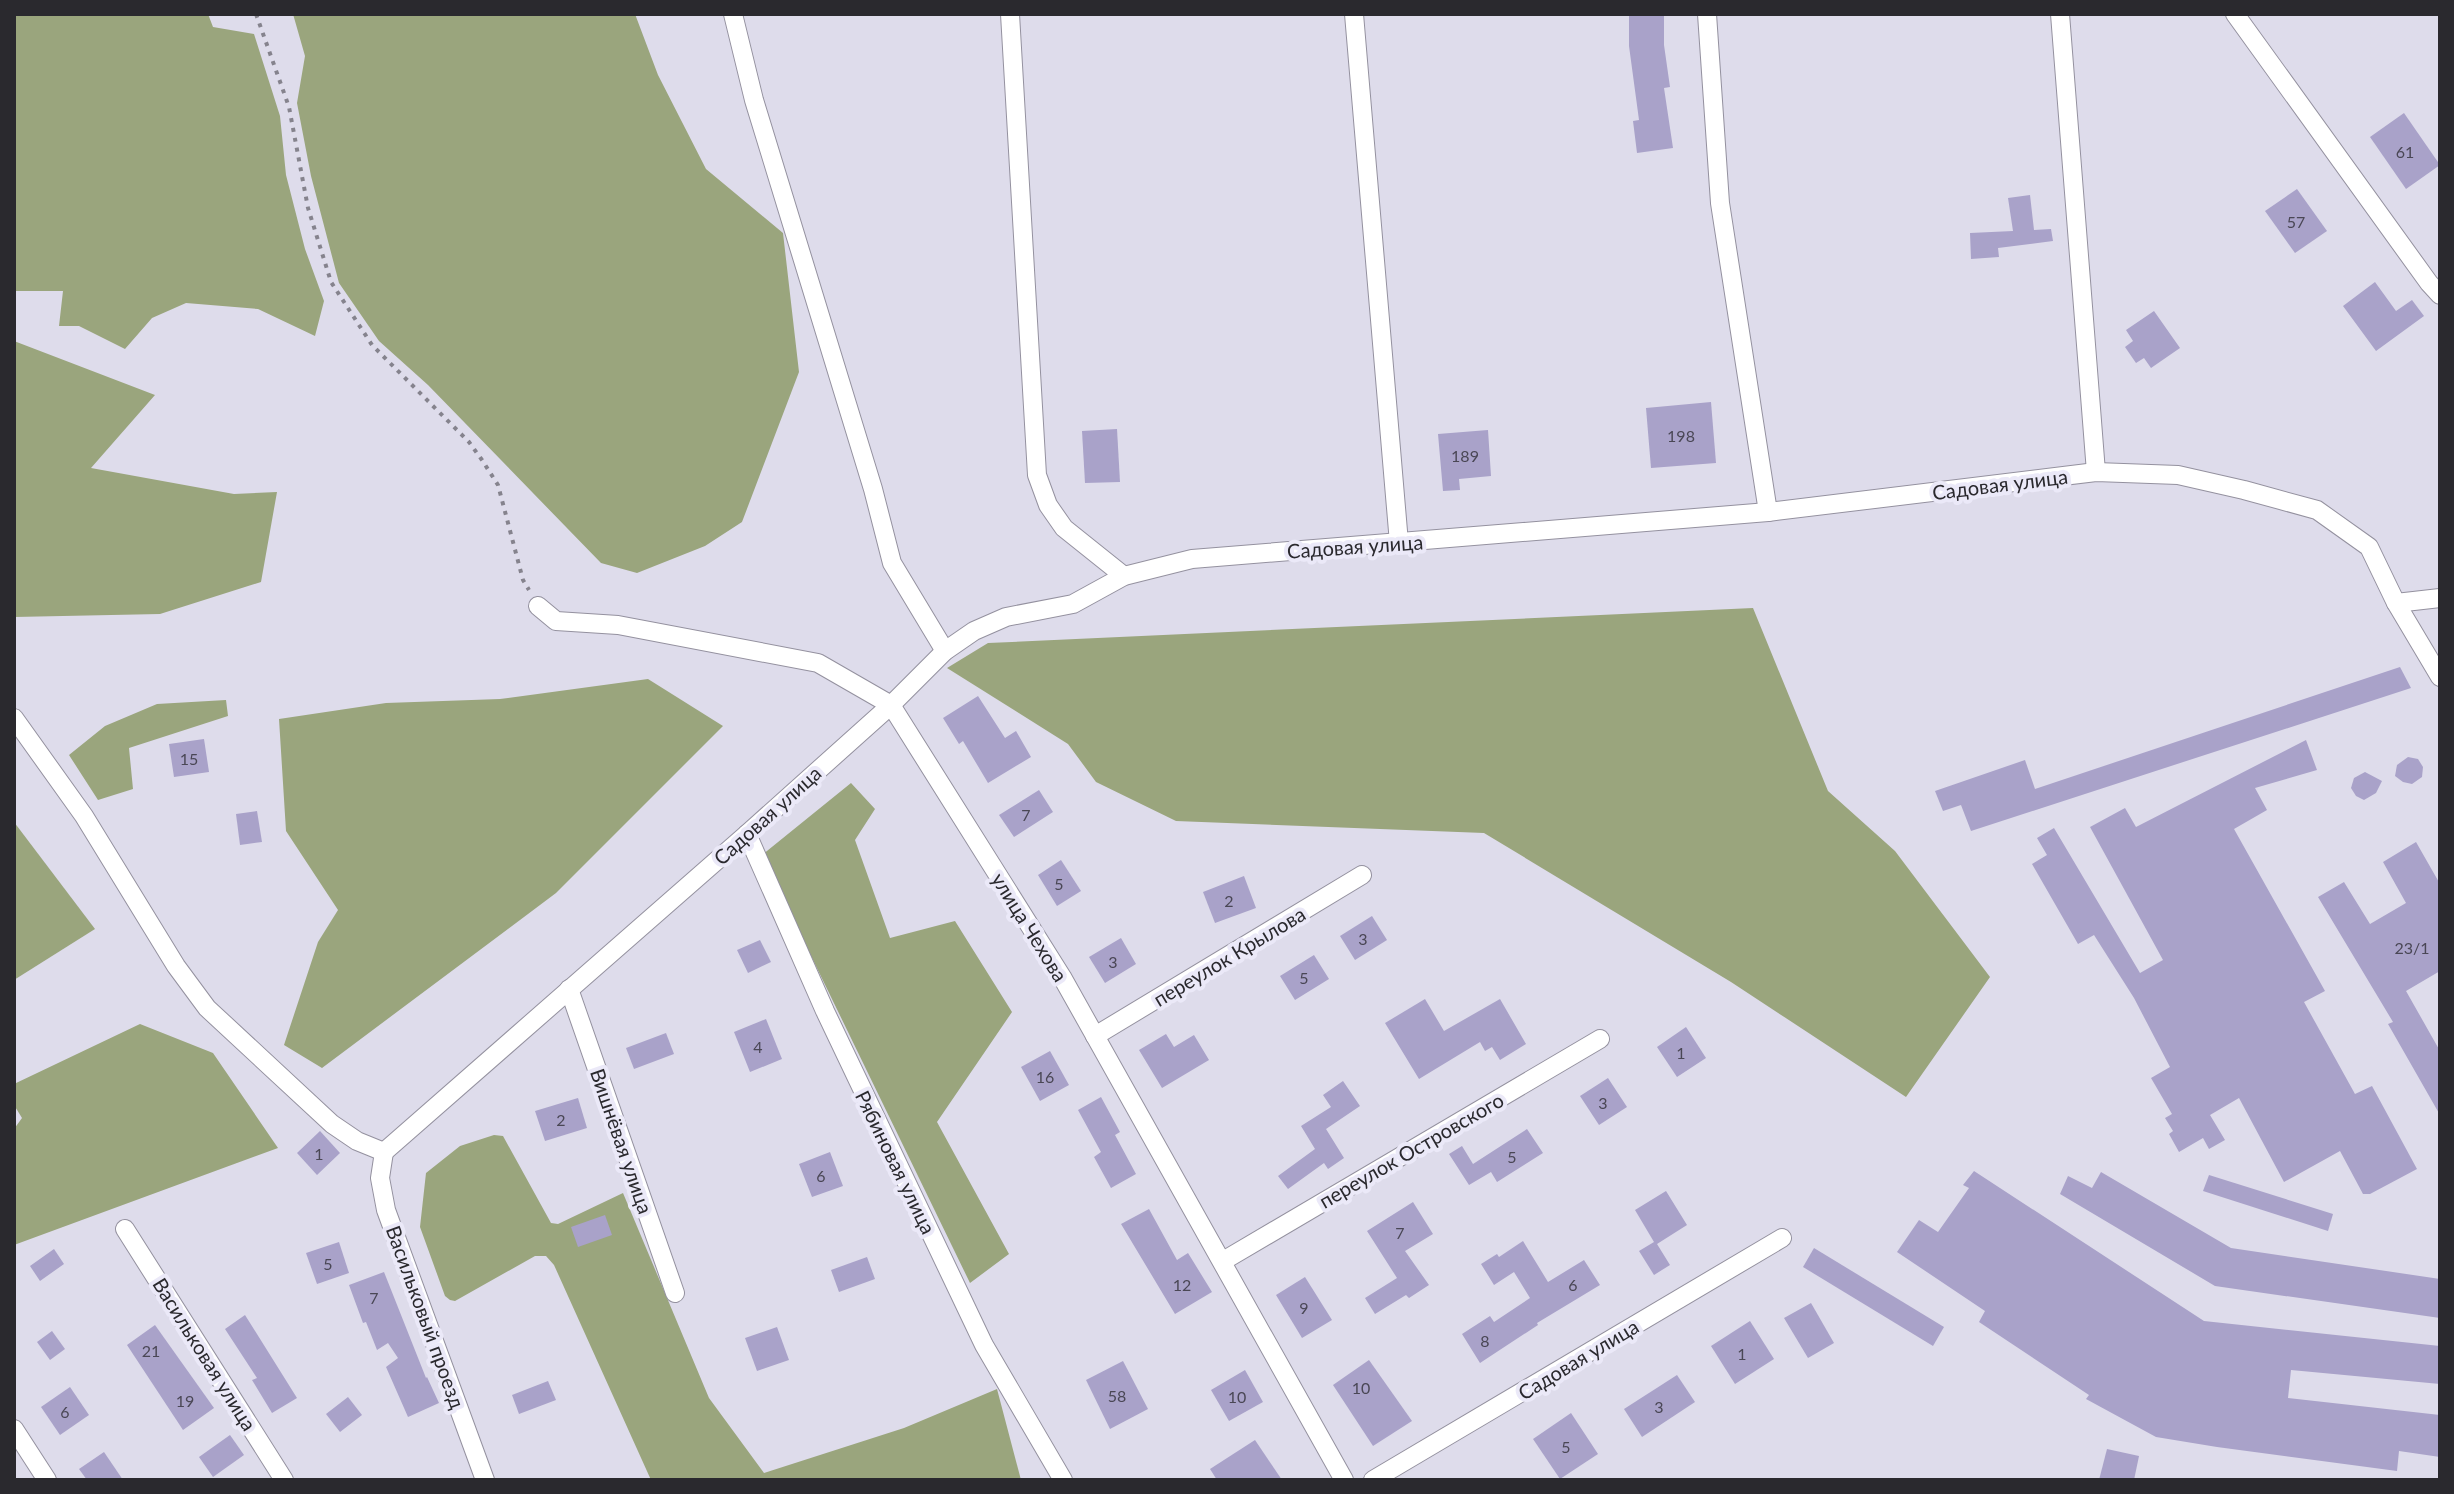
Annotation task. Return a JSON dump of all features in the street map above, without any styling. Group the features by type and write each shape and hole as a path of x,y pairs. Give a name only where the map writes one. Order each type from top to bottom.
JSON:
{"street":[{"path":"733,14 754,100 873,489 892,563 945,651"},
{"path":"1010,14 1037,475 1048,505 1064,528 1124,576"},
{"path":"1354,14 1399,543"},
{"path":"1707,14 1720,203 1768,512"},
{"path":"2060,14 2096,472"},
{"path":"2235,14 2440,295"},
{"name":"Садовая улица","path":"384,1152 747,834 891,705 945,651 974,631 1006,617 1073,604 1124,576 1192,559 1768,512 2096,472 2178,475 2317,510 2369,547 2396,603 2440,677"},
{"path":"2396,603 2440,598"},
{"name":"улица Чехова","path":"538,606 556,621 618,625 818,663 891,705 1062,977 1344,1480"},
{"path":"14,718 84,816 176,966 207,1008 332,1124 357,1141 384,1152"},
{"name":"Рябиновая улица","path":"747,834 825,1011 984,1345 1063,1480"},
{"name":"переулок Крылова","path":"1095,1036 1362,875"},
{"name":"Вишнёвая улица","path":"569,989 675,1293"},
{"name":"переулок Островского","path":"1223,1261 1600,1039"},
{"name":"Васильковый проезд","path":"384,1152 380,1178 386,1210 485,1480"},
{"name":"Васильковая улица","path":"125,1229 284,1480"},
{"name":"Садовая улица","path":"1373,1480 1782,1238"},
{"path":"14,1429 47,1480"}],"path":[{"path":"256,14 289,107 308,208 331,282 372,345 469,442 498,485 523,580 538,606"}],"green space":[{"path":"14,14 208,14 213,27 254,34 280,116 286,175 305,249 324,301 315,336 258,309 186,303 152,318 125,349 79,326 59,326 63,291 14,291"},
{"path":"293,14 635,14 658,75 706,169 783,233 799,372 742,522 705,546 637,573 601,563 428,385 379,341 339,283 311,176 297,103 305,56"},
{"path":"14,341 155,395 91,468 234,494 277,492 261,582 160,614 14,617"},
{"path":"1753,608 1828,791 1895,851 1990,977 1906,1097 1731,982 1484,833 1176,821 1096,782 1068,744 947,668 988,643"},
{"path":"648,679 723,726 556,893 322,1068 284,1045 318,942 338,910 286,831 279,719 386,703 500,699"},
{"path":"226,700 228,716 129,748 133,789 98,800 69,755 105,726 157,704"},
{"path":"851,783 875,809 855,840 890,938 955,921 1012,1012 937,1122 1009,1254 970,1283 762,855"},
{"path":"14,822 95,929 14,980"},
{"path":"140,1024 213,1053 278,1148 14,1245 14,1129 22,1118 14,1105 14,1084"},
{"path":"494,1135 503,1136 551,1223 558,1224 623,1193 709,1398 764,1473 904,1428 997,1389 1021,1480 651,1480 554,1265 546,1256 535,1256 455,1301 445,1296 420,1227 426,1173 460,1146"}],"building":[{"path":"1629,14 1664,14 1664,45 1670,87 1664,88 1673,148 1637,153 1633,121 1639,120 1629,46"},
{"path":"2404,113 2440,165 2406,189 2370,137"},
{"path":"2297,189 2327,231 2295,253 2265,211"},
{"path":"2030,195 2034,230 2051,229 2053,241 1998,248 1999,257 1971,259 1970,233 2013,231 2008,198"},
{"path":"2375,282 2396,311 2412,300 2424,316 2376,351 2343,306"},
{"path":"2154,311 2180,348 2151,368 2144,358 2136,363 2125,347 2133,341 2126,330"},
{"path":"1711,402 1716,463 1651,468 1646,408"},
{"path":"1117,429 1120,482 1085,483 1082,431"},
{"path":"1488,430 1491,476 1459,479 1460,490 1443,491 1438,434"},
{"path":"2400,667 2411,688 1971,831 1961,805 1943,811 1935,791 2025,760 2035,789"},
{"path":"978,696 1005,738 1016,731 1031,757 988,783 963,741 959,744 943,718"},
{"path":"204,739 209,772 174,777 169,744"},
{"path":"2306,740 2317,770 2255,788 2267,810 2234,829 2325,991 2304,1002 2355,1094 2372,1086 2417,1169 2370,1194 2363,1194 2340,1151 2284,1182 2239,1098 2210,1115 2225,1140 2209,1149 2203,1138 2179,1152 2169,1134 2173,1131 2165,1118 2172,1114 2151,1078 2170,1067 2134,998 2094,935 2078,944 2032,864 2047,855 2037,838 2054,828 2140,973 2163,960 2090,827 2125,808 2136,827"},
{"path":"2408,757 2418,759 2423,767 2422,777 2412,784 2395,776 2397,765"},
{"path":"2365,772 2382,781 2376,793 2364,800 2356,796 2351,788 2354,778"},
{"path":"1039,790 1053,812 1014,837 999,815"},
{"path":"257,811 262,842 240,845 236,814"},
{"path":"2416,842 2440,884 2440,971 2406,991 2440,1051 2440,1115 2388,1024 2393,1022 2318,897 2344,882 2370,924 2406,903 2383,862"},
{"path":"1061,860 1081,891 1057,906 1038,875"},
{"path":"1244,876 1256,908 1215,923 1203,892"},
{"path":"1372,916 1387,940 1355,960 1340,936"},
{"path":"1121,938 1136,964 1105,983 1089,957"},
{"path":"760,940 771,962 748,973 737,950"},
{"path":"1314,955 1329,979 1295,1000 1280,976"},
{"path":"1425,999 1444,1031 1500,999 1526,1044 1500,1060 1492,1047 1485,1051 1480,1042 1419,1079 1385,1023"},
{"path":"766,1019 782,1059 750,1072 734,1032"},
{"path":"1686,1027 1706,1058 1677,1077 1657,1047"},
{"path":"666,1033 674,1054 634,1069 626,1048"},
{"path":"1166,1034 1174,1047 1194,1035 1209,1060 1162,1088 1139,1050"},
{"path":"1050,1051 1069,1085 1040,1101 1021,1067"},
{"path":"1608,1078 1627,1107 1599,1125 1580,1096"},
{"path":"1343,1081 1360,1106 1326,1129 1344,1158 1328,1169 1324,1163 1288,1189 1278,1176 1315,1149 1301,1126 1331,1107 1323,1095"},
{"path":"1101,1097 1120,1132 1115,1135 1136,1174 1111,1188 1094,1157 1101,1152 1078,1110"},
{"path":"578,1098 587,1128 545,1141 535,1111"},
{"path":"1527,1129 1543,1153 1497,1182 1491,1172 1469,1185 1449,1154 1462,1146 1473,1164"},
{"path":"320,1131 340,1153 317,1175 297,1153"},
{"path":"830,1152 843,1186 812,1197 799,1164"},
{"path":"1974,1171 2204,1321 2440,1346 2440,1384 2291,1370 2288,1398 2440,1415 2440,1457 2399,1451 2397,1471 2217,1447 2156,1437 2086,1399 2089,1395 1979,1322 1985,1311 1897,1252 1919,1220 1938,1232 1969,1188 1963,1185"},
{"path":"2101,1172 2231,1248 2440,1279 2440,1318 2215,1286 2060,1194 2068,1176 2092,1188"},
{"path":"2209,1175 2333,1214 2328,1231 2203,1191"},
{"path":"1666,1191 1687,1225 1657,1244 1670,1265 1654,1275 1639,1251 1654,1242 1635,1210"},
{"path":"1413,1202 1433,1234 1405,1251 1429,1285 1375,1314 1365,1298 1397,1278 1367,1231"},
{"path":"1149,1209 1177,1260 1188,1253 1212,1292 1175,1314 1121,1224"},
{"path":"605,1215 612,1235 578,1247 571,1227"},
{"path":"1523,1241 1548,1282 1584,1260 1600,1285 1537,1323 1480,1363 1462,1334 1490,1316 1494,1322 1530,1298 1514,1272 1494,1285 1481,1264 1497,1254 1499,1257"},
{"path":"339,1242 349,1273 317,1284 306,1253"},
{"path":"1814,1248 1944,1327 1933,1346 1803,1267"},
{"path":"54,1249 64,1264 40,1281 30,1266"},
{"path":"867,1257 875,1279 839,1292 831,1270"},
{"path":"384,1272 439,1403 408,1417 386,1367 398,1358 388,1343 377,1350 349,1285"},
{"path":"1305,1277 1332,1320 1302,1338 1276,1295"},
{"path":"1811,1303 1834,1343 1808,1358 1784,1318"},
{"path":"245,1315 297,1398 272,1413 252,1380 257,1378 225,1329"},
{"path":"1750,1321 1774,1359 1735,1384 1711,1346"},
{"path":"155,1325 214,1408 183,1430 127,1345"},
{"path":"777,1327 789,1360 757,1371 745,1338"},
{"path":"52,1331 65,1349 50,1360 37,1342"},
{"path":"1369,1360 1412,1421 1373,1446 1333,1385"},
{"path":"1123,1361 1148,1409 1110,1429 1086,1380"},
{"path":"1245,1370 1263,1402 1229,1421 1211,1390"},
{"path":"1677,1375 1695,1402 1642,1437 1624,1409"},
{"path":"548,1381 556,1400 519,1414 512,1395"},
{"path":"70,1387 89,1415 60,1435 41,1407"},
{"path":"348,1397 362,1415 340,1432 326,1414"},
{"path":"1571,1413 1598,1454 1560,1479 1533,1439"},
{"path":"230,1435 244,1455 213,1477 199,1457"},
{"path":"1255,1440 1282,1480 1217,1480 1210,1469"},
{"path":"2107,1449 2139,1456 2134,1480 2099,1480"},
{"path":"104,1452 123,1480 87,1480 79,1469"}]}
